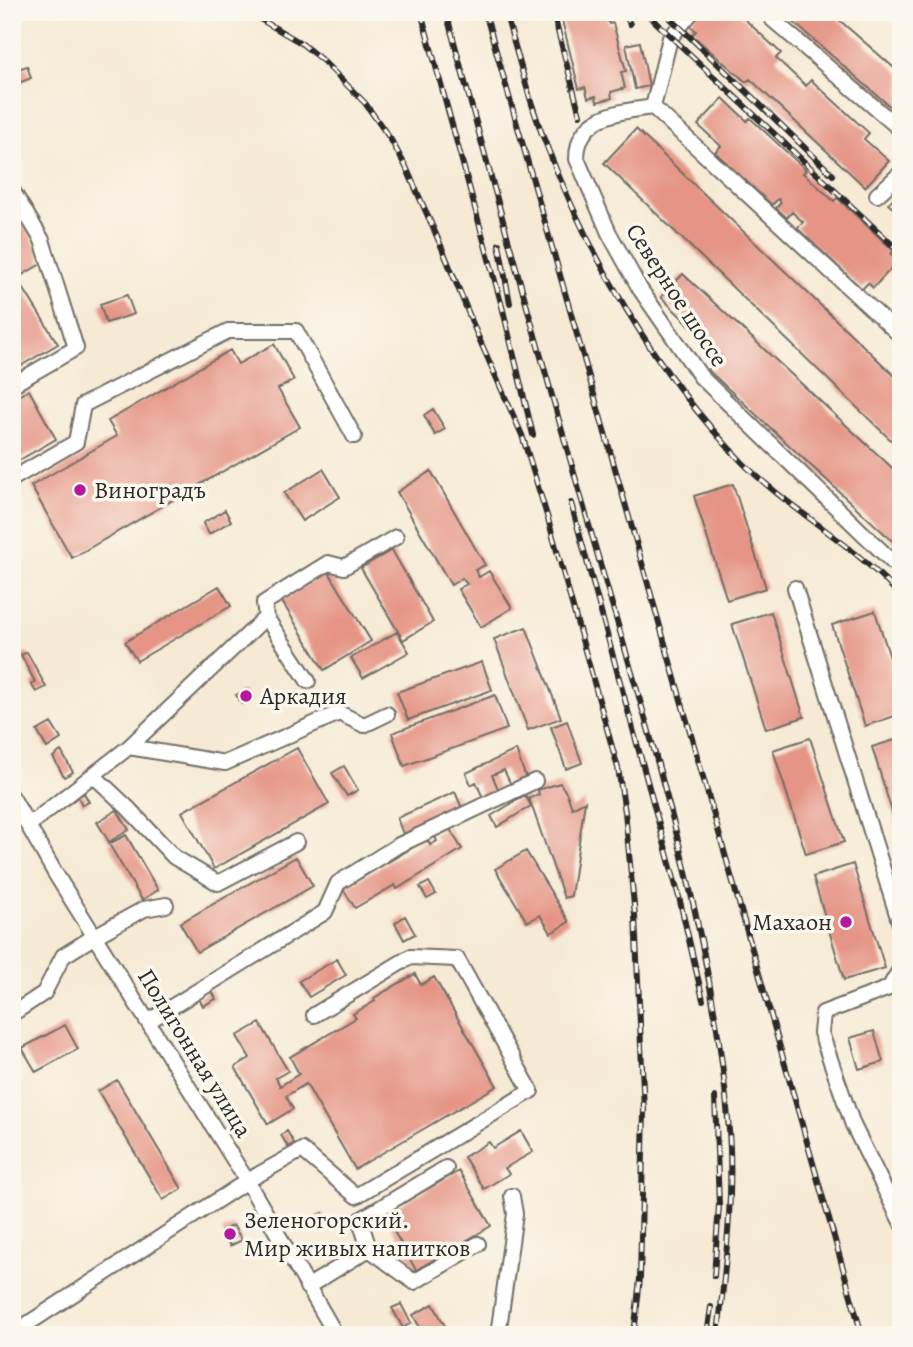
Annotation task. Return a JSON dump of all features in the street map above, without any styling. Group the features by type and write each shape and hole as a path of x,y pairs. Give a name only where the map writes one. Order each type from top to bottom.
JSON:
{"lane":[{"path":"692,12 670,37 653,107 901,337"},
{"path":"769,12 773,20 901,130"},
{"name":"Северное шоссе","path":"653,107 617,112 594,121 577,146 577,159 609,233 640,289 701,377 901,570"},
{"path":"877,195 901,173"},
{"path":"12,190 42,240 76,348 12,385"},
{"path":"12,479 76,442 83,405 228,331 296,331 354,436"},
{"path":"308,681 266,617 264,603 328,564 344,567 396,537"},
{"path":"795,588 901,927"},
{"path":"29,825 129,747 266,617"},
{"path":"129,747 225,763 339,713 364,725 387,714"},
{"path":"93,775 174,857 218,883 296,842"},
{"path":"149,1021 325,912 338,883 385,853 536,781"},
{"name":"Полигонная улица","path":"12,797 55,873 247,1181 336,1335"},
{"path":"12,1014 44,993 63,956 144,909 166,905"},
{"path":"12,1335 247,1181 302,1150 356,1196 531,1091 457,959 410,957 314,1015"},
{"path":"901,968 889,988 823,1013 821,1033 853,1125 901,1222"},
{"path":"446,1168 360,1220 369,1249 414,1282 478,1244"},
{"path":"498,1335 515,1213 512,1196"},
{"path":"307,1287 369,1249"}],"building":[{"path":"560,12 606,12 609,24 613,23 626,71 621,72 625,88 611,92 612,98 597,102 596,96 588,98 585,87 579,89"},
{"path":"699,12 737,12 781,53 776,58 806,86 811,80 869,133 864,139 889,161 865,187 750,79 746,82 692,35 696,31 688,24"},
{"path":"798,12 830,12 901,74 901,116 791,20"},
{"path":"640,42 649,86 635,89 626,45"},
{"path":"27,66 31,78 14,85 12,71"},
{"path":"723,98 747,121 750,118 806,170 803,173 834,201 837,198 894,251 891,254 898,261 873,288 868,283 862,289 797,228 803,222 792,212 787,218 776,208 781,202 778,199 772,205 715,152 721,146 698,125"},
{"path":"636,129 901,382 901,450 604,163"},
{"path":"901,190 901,215 888,204"},
{"path":"12,204 39,250 41,264 17,278 58,344 12,371"},
{"path":"683,274 901,476 901,549 708,370 721,356 661,297"},
{"path":"127,295 134,314 106,323 100,304"},
{"path":"274,344 294,380 278,389 300,427 72,558 31,486 117,436 108,421 230,350 238,364"},
{"path":"29,390 56,439 16,462 12,456 12,399"},
{"path":"433,409 445,429 435,435 424,415"},
{"path":"323,469 340,497 302,521 284,493"},
{"path":"431,471 485,565 475,570 479,577 489,571 512,608 481,627 458,589 467,584 462,578 451,585 397,492"},
{"path":"733,484 766,588 727,600 694,496"},
{"path":"225,510 231,521 209,534 203,523"},
{"path":"392,550 433,622 403,640 361,568"},
{"path":"328,571 371,641 324,670 281,600"},
{"path":"219,586 231,606 137,661 125,642"},
{"path":"875,611 901,692 901,714 865,726 832,625"},
{"path":"771,612 804,717 766,729 732,624"},
{"path":"526,627 561,718 528,730 494,639"},
{"path":"397,632 409,652 363,678 351,658"},
{"path":"27,652 46,687 36,692 31,684 35,682 21,655"},
{"path":"482,662 492,690 408,720 397,692"},
{"path":"243,691 249,700 242,704 236,695"},
{"path":"495,695 507,729 404,766 392,733"},
{"path":"567,721 582,763 566,769 551,727"},
{"path":"51,723 61,739 47,748 37,731"},
{"path":"810,738 844,842 806,854 773,750"},
{"path":"901,738 901,827 897,828 872,747"},
{"path":"297,748 329,804 214,869 182,812"},
{"path":"516,750 526,778 511,785 504,770 492,775 499,791 483,798 476,782 471,785 466,773"},
{"path":"61,751 73,772 64,777 53,757"},
{"path":"344,766 358,790 347,796 332,773"},
{"path":"560,783 572,808 585,801 571,896 564,898 529,798 539,795 538,790"},
{"path":"455,792 462,808 403,834 397,818"},
{"path":"84,793 89,802 82,805 78,797"},
{"path":"525,795 531,806 497,827 491,816"},
{"path":"117,810 129,830 109,842 97,822"},
{"path":"448,826 462,849 397,889 395,885 355,908 343,889 427,839 430,845 437,841 434,835"},
{"path":"126,835 158,890 142,900 109,844"},
{"path":"526,851 569,922 551,933 540,915 527,922 495,869"},
{"path":"296,857 313,886 197,952 180,923"},
{"path":"853,864 885,968 844,980 813,877"},
{"path":"429,882 436,894 427,899 420,887"},
{"path":"405,916 415,934 404,940 395,923"},
{"path":"337,959 346,975 309,997 299,981"},
{"path":"415,974 421,985 434,977 497,1086 355,1169 306,1084 286,1096 293,1109 268,1124 235,1067 250,1058 237,1036 260,1023 288,1071 276,1078 280,1086 299,1074 290,1057 356,1018 353,1014 375,1001 374,998"},
{"path":"211,989 216,999 203,1006 198,997"},
{"path":"65,1025 78,1049 36,1072 22,1048"},
{"path":"874,1031 883,1062 859,1069 850,1038"},
{"path":"117,1080 182,1189 163,1200 98,1091"},
{"path":"287,1131 294,1143 288,1147 281,1135"},
{"path":"521,1131 533,1152 505,1168 509,1174 484,1189 464,1157 489,1142 493,1148"},
{"path":"459,1171 491,1226 416,1270 384,1214"},
{"path":"323,1213 327,1222 312,1229 308,1219"},
{"path":"233,1225 242,1240 230,1246 222,1231"},
{"path":"401,1304 411,1323 403,1328 392,1308"},
{"path":"433,1304 450,1335 415,1335 422,1331 413,1315"}],"railway":[{"path":"248,12 301,43 323,61 365,103 391,140 442,248 522,435 548,519 618,768 625,812 635,916 644,1110 640,1278 634,1335"},
{"path":"421,12 503,310 533,435"},
{"path":"446,12 655,754 675,828 709,978 721,1054 730,1156 728,1232 718,1335"},
{"path":"485,12 862,1335"},
{"path":"505,12 533,108 562,183 604,269 653,352 681,391 743,463 762,481 844,544 901,597"},
{"path":"553,12 580,115"},
{"path":"624,12 630,24"},
{"path":"645,12 901,253"},
{"path":"664,12 833,175"},
{"path":"499,244 510,303"},
{"path":"571,503 679,897 703,1000"},
{"path":"714,1276 719,1205 715,1097"},
{"path":"707,1335 711,1307"}],"place":[{"name":"Виноградъ","path":"80,490"},
{"name":"Аркадия","path":"246,696"},
{"name":"Махаон","path":"846,922"},
{"name":"Зеленогорский. Мир живых напитков","path":"230,1234"}]}
